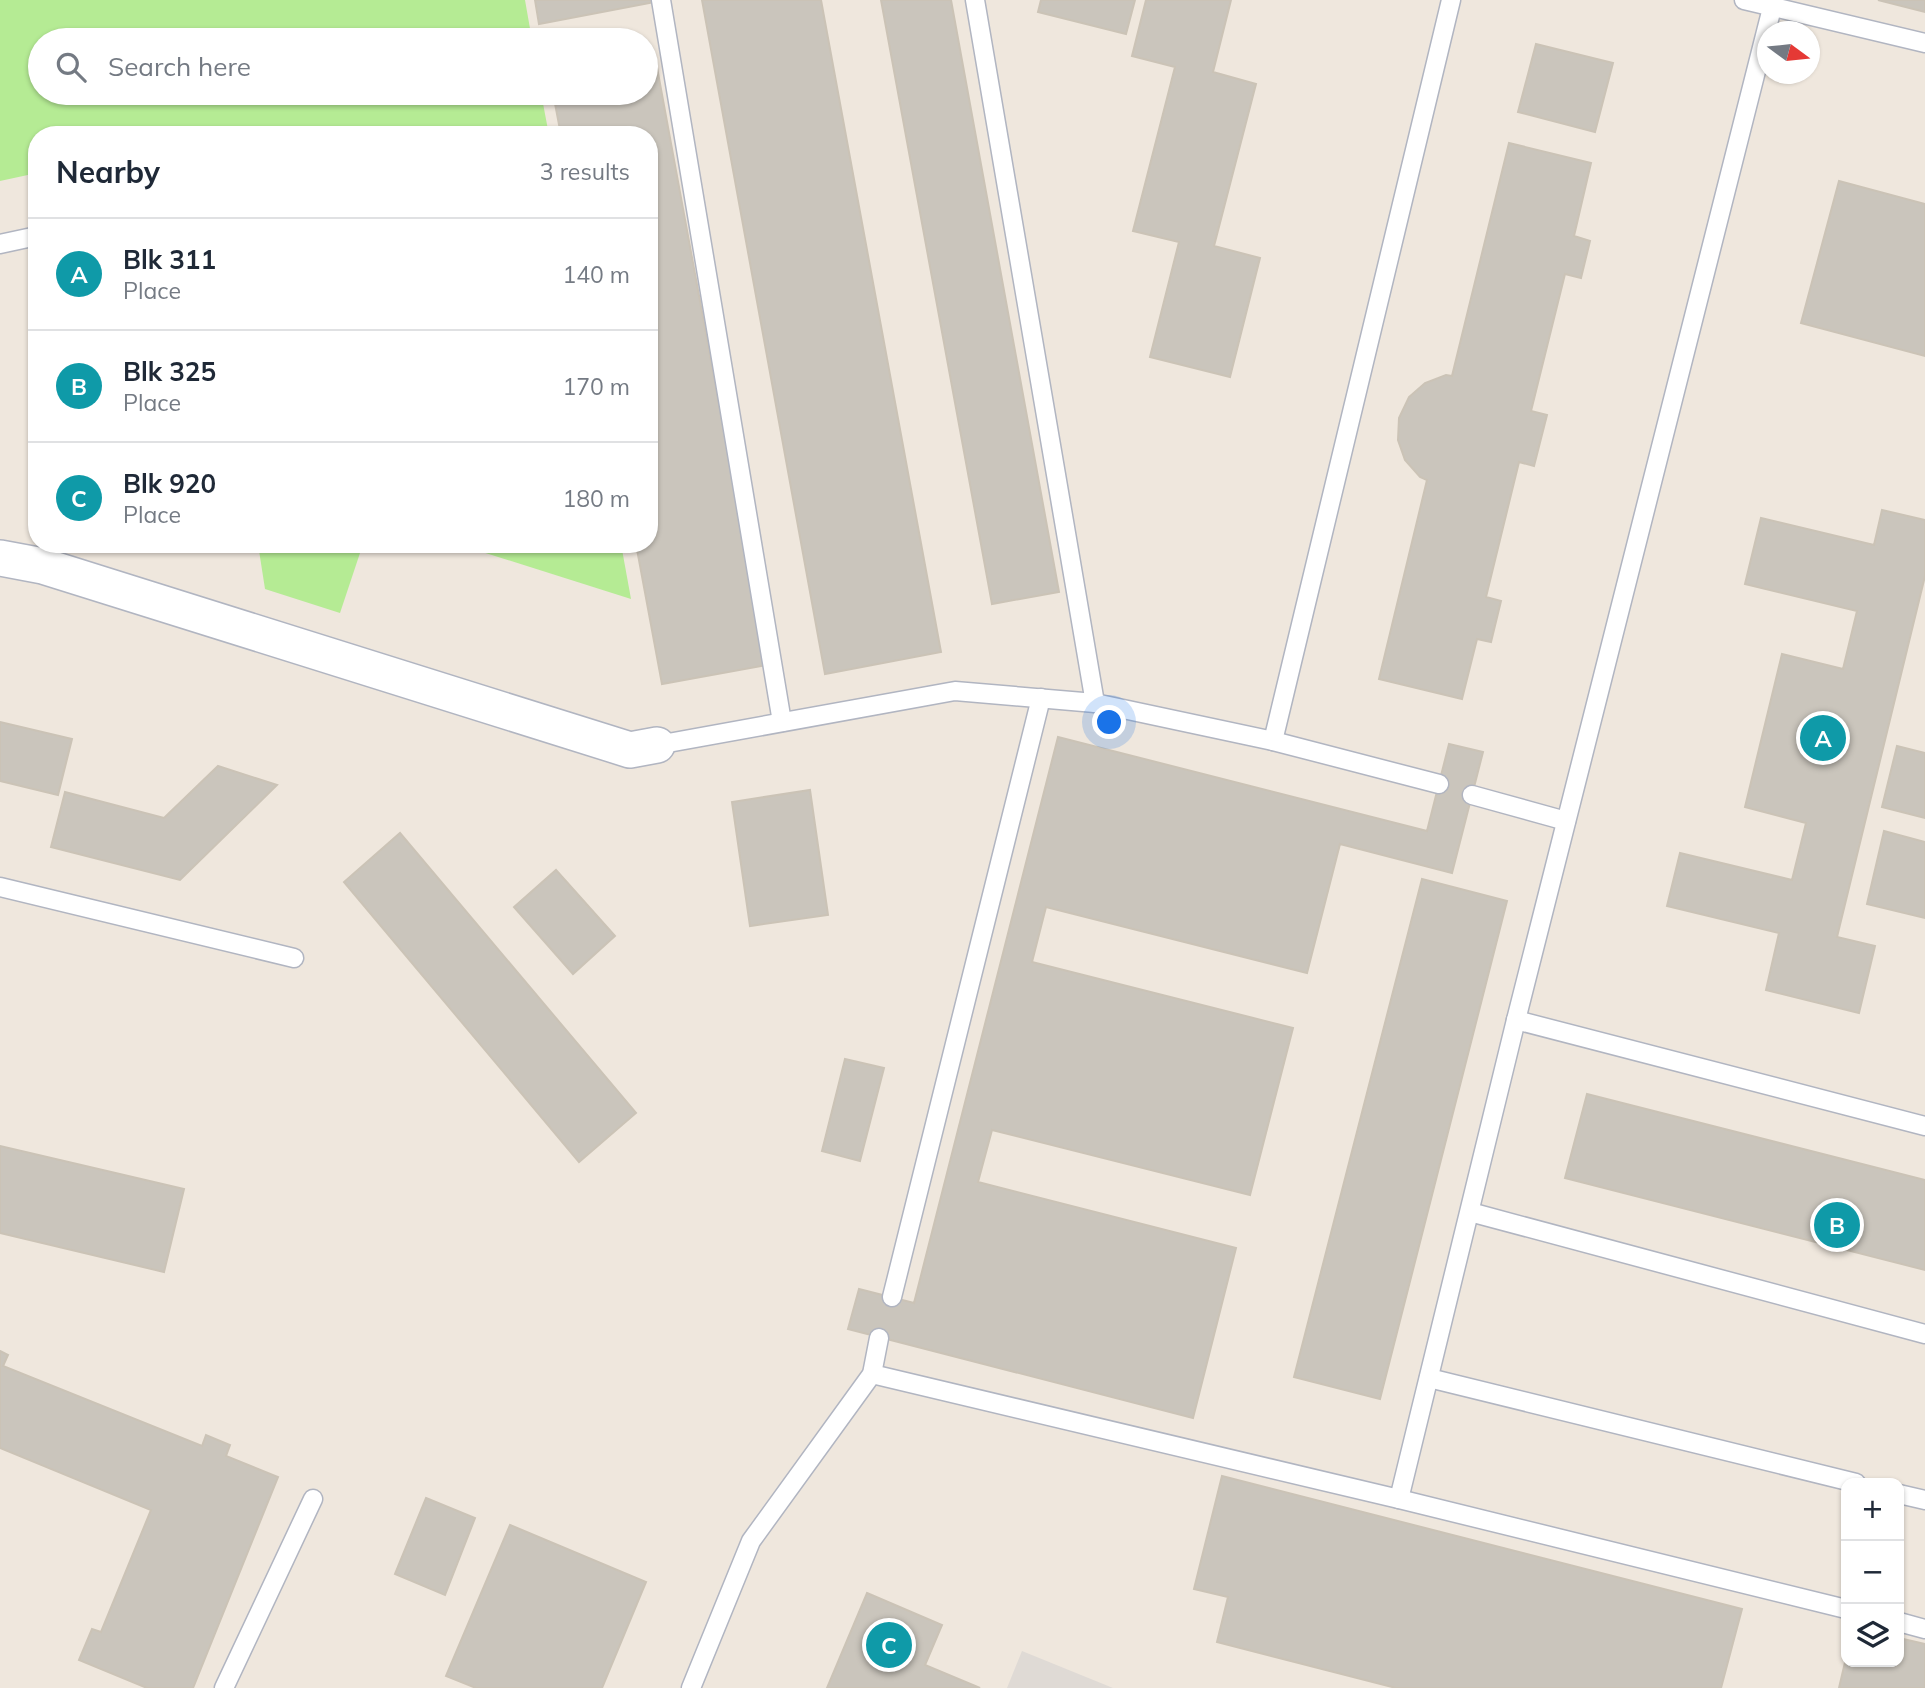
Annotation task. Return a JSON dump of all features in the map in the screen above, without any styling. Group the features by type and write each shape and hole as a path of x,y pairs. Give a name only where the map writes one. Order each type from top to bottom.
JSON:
{"street":[{"path":"0,558 43,566 630,750 657,745"}],"lane":[{"path":"661,0 782,722"},
{"path":"975,0 1095,703"},
{"path":"1273,741 1451,0"},
{"path":"1744,0 1773,3 1925,43"},
{"path":"1399,1499 1516,1020 1773,3"},
{"path":"0,244 28,238"},
{"path":"657,745 955,691 1095,703 1273,741 1439,784"},
{"path":"892,1297 1041,698"},
{"path":"1472,795 1566,821"},
{"path":"0,887 295,958"},
{"path":"1516,1020 1925,1126"},
{"path":"1469,1212 1925,1334"},
{"path":"691,1688 751,1541 872,1374 879,1338"},
{"path":"872,1374 1841,1608"},
{"path":"1429,1378 1841,1479"},
{"path":"1904,1495 1925,1500"},
{"path":"224,1688 313,1499"},
{"path":"1904,1623 1925,1629"}],"green space":[{"path":"0,0 525,0 530,28 28,28 28,105 543,105 547,126 28,126 28,175 0,181"},
{"path":"259,553 360,553 340,613 265,589"},
{"path":"485,553 623,553 631,599"}],"shaded area":[{"path":"1022,1651 1113,1688 1007,1688"}],"building":[{"path":"535,0 655,0 655,2 539,24"},
{"path":"702,0 821,0 941,652 825,674"},
{"path":"881,0 951,0 1059,592 992,604"},
{"path":"1041,0 1135,0 1126,34 1038,12"},
{"path":"1146,0 1231,0 1213,72 1256,84 1214,246 1260,258 1230,377 1150,357 1179,242 1133,231 1175,67 1132,56"},
{"path":"1878,0 1925,0 1925,12"},
{"path":"1536,44 1613,63 1595,132 1518,112"},
{"path":"658,73 767,665 662,684 638,553 658,553 658,126 559,126 555,105 658,105"},
{"path":"1509,143 1591,163 1574,236 1590,241 1581,278 1565,274 1531,411 1547,415 1534,466 1519,462 1486,597 1501,601 1491,642 1477,639 1462,699 1379,679 1427,480 1420,477 1405,460 1398,440 1399,418 1409,397 1425,383 1446,375 1452,376"},
{"path":"1839,181 1925,204 1925,356 1801,323"},
{"path":"1882,510 1925,520 1925,576 1837,937 1875,946 1859,1013 1766,990 1779,933 1667,906 1680,853 1792,880 1806,823 1745,807 1782,654 1843,669 1857,611 1745,584 1761,518 1874,545"},
{"path":"0,722 72,739 58,795 0,781"},
{"path":"1058,737 1427,831 1449,744 1483,752 1452,873 1340,844 1307,973 1046,907 1032,962 1293,1028 1250,1195 992,1130 978,1182 1236,1248 1193,1418 848,1329 859,1289 914,1303"},
{"path":"1897,746 1925,753 1925,818 1882,807"},
{"path":"218,766 277,785 180,880 51,847 65,792 164,818"},
{"path":"810,790 828,915 750,926 732,802"},
{"path":"1884,831 1925,842 1925,918 1867,904"},
{"path":"400,833 636,1113 579,1162 344,882"},
{"path":"556,870 615,936 573,974 514,907"},
{"path":"1422,879 1507,901 1380,1399 1294,1377"},
{"path":"845,1059 884,1068 860,1161 822,1151"},
{"path":"1587,1094 1925,1180 1925,1270 1565,1178"},
{"path":"0,1146 184,1189 164,1272 0,1233"},
{"path":"0,1351 8,1355 3,1366 202,1446 206,1435 230,1445 226,1456 278,1477 193,1688 147,1688 79,1660 92,1629 101,1632 151,1510 0,1448"},
{"path":"1222,1476 1742,1609 1721,1688 1396,1688 1217,1642 1228,1597 1194,1589"},
{"path":"426,1498 475,1518 445,1595 395,1574"},
{"path":"510,1525 646,1582 602,1688 476,1688 446,1676"},
{"path":"867,1593 942,1625 925,1665 980,1688 827,1688"},
{"path":"1904,1639 1925,1644 1925,1688 1839,1688 1844,1667 1904,1667"}],"place":[{"name":"Blk 311","path":"1823,738"},
{"name":"Blk 325","path":"1837,1225"},
{"name":"Blk 920","path":"889,1645"}]}
